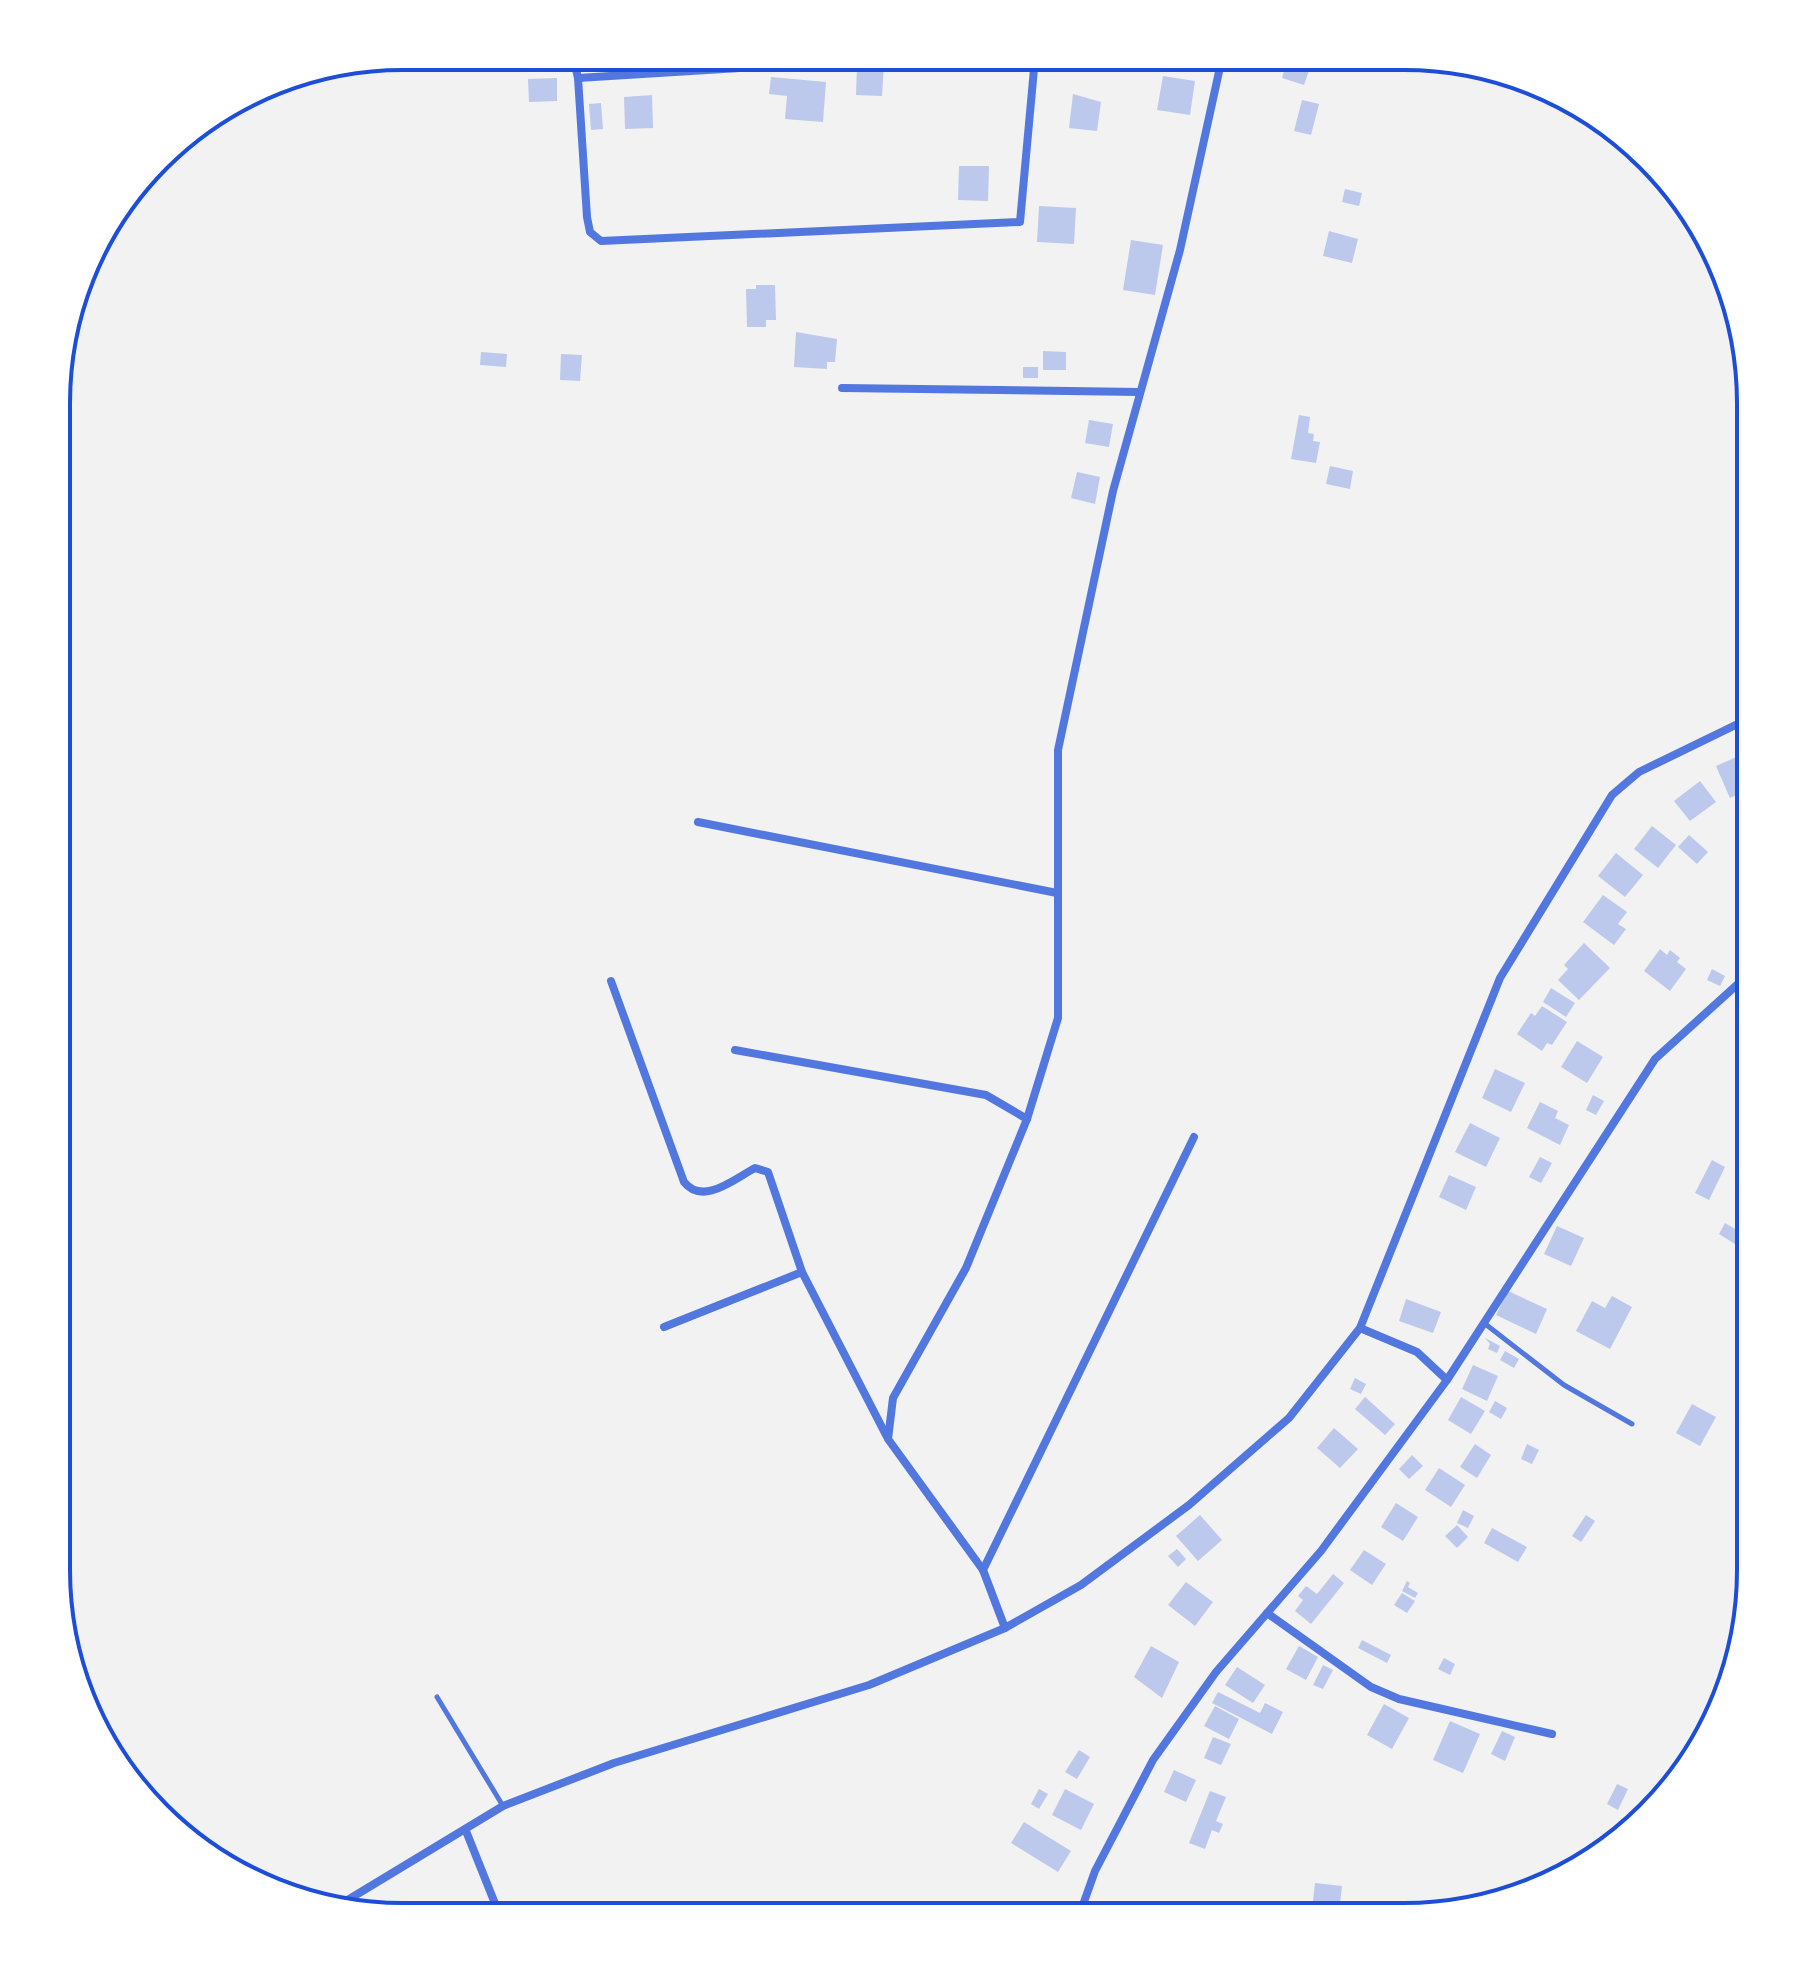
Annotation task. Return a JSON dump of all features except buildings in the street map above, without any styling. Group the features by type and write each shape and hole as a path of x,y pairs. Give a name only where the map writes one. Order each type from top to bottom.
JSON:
{"street":[{"path":"576,70 587,217 590,232 601,241 1020,222 1034,70"},
{"path":"578,78 708,70"},
{"path":"888,1439 893,1398 966,1268 1027,1119 1058,1018 1058,750 1113,491 1180,250 1219,70"},
{"path":"842,388 1139,392"},
{"path":"350,1899 503,1806 614,1763 869,1685 1005,1628 1081,1585 1189,1505 1289,1418 1360,1328 1500,978 1612,795 1639,772 1737,724"},
{"path":"698,822 1057,893"},
{"path":"611,981 684,1182 694,1191 708,1193 755,1168 768,1172 802,1272 888,1439 983,1570 1005,1628"},
{"path":"1084,1903 1095,1871 1153,1760 1216,1672 1321,1551 1447,1380 1655,1059 1737,985"},
{"path":"735,1050 986,1095 1027,1119"},
{"path":"983,1570 1194,1137"},
{"path":"664,1327 802,1272"},
{"path":"1360,1328 1417,1352 1447,1380"},
{"path":"1267,1613 1371,1687 1436,1710 1552,1734"},
{"path":"466,1831 495,1903"}],"lane":[{"path":"1484,1323 1564,1385 1632,1424"},
{"path":"437,1697 503,1806"}]}
